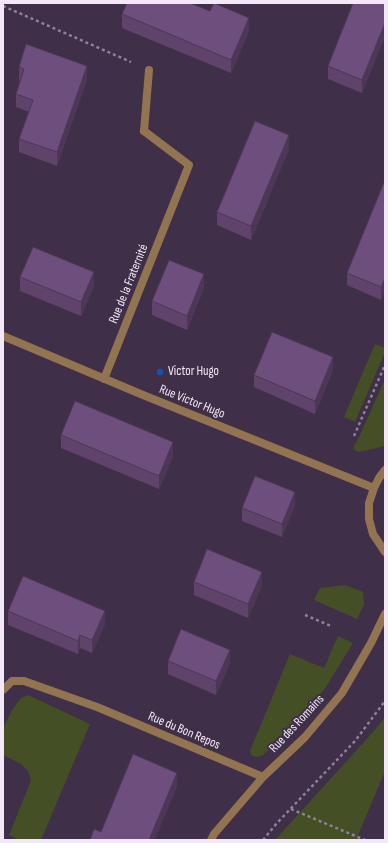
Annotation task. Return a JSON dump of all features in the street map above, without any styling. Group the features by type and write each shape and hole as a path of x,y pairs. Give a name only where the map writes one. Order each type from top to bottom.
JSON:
{"street":[{"name":"Rue de la Fraternité","path":"104,378 176,199 188,165 144,131 149,70"},
{"name":"Rue Victor Hugo","path":"3,336 374,488"},
{"path":"385,470 374,488 369,503 370,519 374,534 385,552"},
{"name":"Rue des Romains","path":"211,840 219,828 262,777 305,737 342,693 371,643 385,614"},
{"name":"Rue du Bon Repos","path":"3,690 12,681 24,681 97,707 262,777"}],"path":[{"path":"3,6 149,70"},
{"path":"354,436 385,365"},
{"path":"305,615 331,626"},
{"path":"263,840 277,823 355,741 385,701"},
{"path":"291,809 365,840"}],"green space":[{"path":"375,344 385,348 385,352 355,422 344,417"},
{"path":"385,379 385,446 359,452 354,450 354,446"},
{"path":"345,585 363,592 364,604 357,619 314,600 320,588"},
{"path":"338,636 353,643 326,687 296,725 262,756 256,757 251,755 250,751 290,654 324,668"},
{"path":"28,695 90,724 41,840 20,840 9,835 31,780 28,771 21,764 3,755 3,728 12,710 21,698"},
{"path":"385,717 385,771 356,840 275,840 374,731"}],"building":[{"path":"127,3 190,3 210,11 214,3 249,18 231,60 122,14"},
{"path":"353,3 385,3 385,23 362,80 328,66"},
{"path":"26,44 87,66 57,152 19,139 33,100 16,94 24,69 19,67"},
{"path":"255,121 289,135 251,226 217,212"},
{"path":"385,180 385,278 381,287 347,273"},
{"path":"33,247 94,272 81,302 20,277"},
{"path":"169,260 204,274 187,316 152,301"},
{"path":"272,332 333,357 315,401 254,375"},
{"path":"75,401 173,442 159,476 61,435"},
{"path":"255,476 295,492 282,524 242,508"},
{"path":"207,549 262,572 248,604 194,582"},
{"path":"23,576 105,611 92,640 80,635 78,641 8,611"},
{"path":"181,629 230,650 216,681 168,661"},
{"path":"133,754 177,773 149,840 90,840 94,829 101,832"}],"place":[{"name":"Victor Hugo","path":"160,372"}]}
